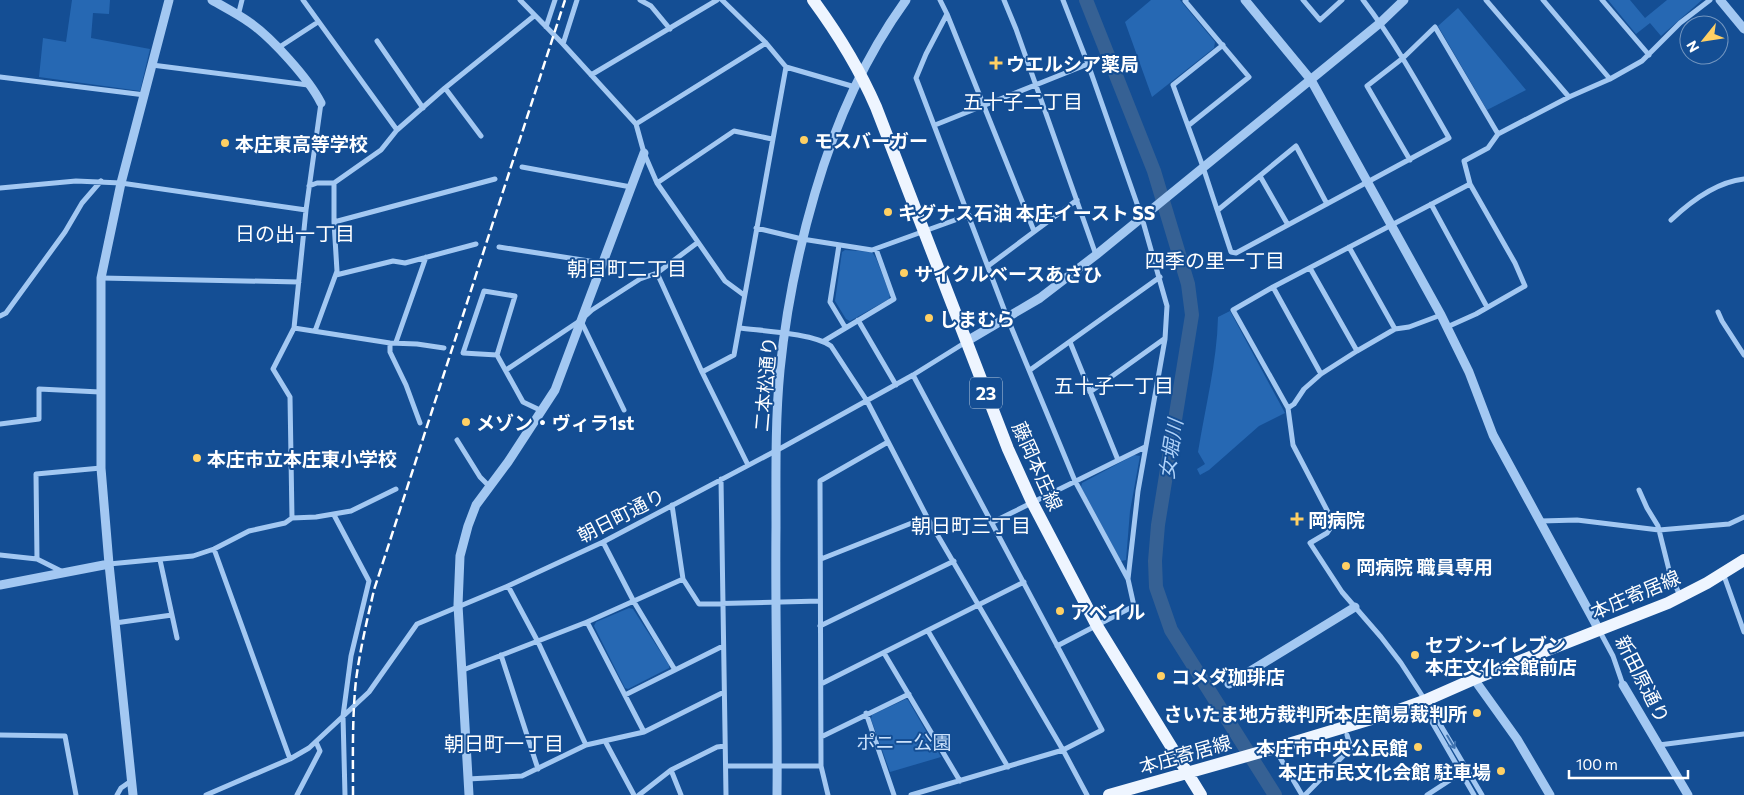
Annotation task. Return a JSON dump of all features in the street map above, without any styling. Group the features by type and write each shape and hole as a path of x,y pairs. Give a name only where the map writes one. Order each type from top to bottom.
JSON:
{"main road":[{"name":"藤岡本庄線","path":"813,0 843,42 861,72 1008,449 1032,502 1097,626 1201,795"},
{"name":"本庄寄居線","path":"1109,795 1388,714 1424,701 1474,679 1668,603 1744,560"}],"street":[{"path":"133,795 101,468 101,278 121,183 169,0"},
{"path":"212,0 257,28 315,90 321,103 306,210 294,328 273,369 290,397 292,518"},
{"path":"238,16 242,0"},
{"path":"303,0 397,130"},
{"path":"520,0 636,124 644,153 657,183 725,281 744,295"},
{"path":"546,27 555,0"},
{"path":"563,44 577,0"},
{"path":"640,0 651,6 670,29"},
{"path":"591,75 717,0"},
{"path":"722,0 766,43 786,67 855,87"},
{"name":"二本松通り","path":"777,795 776,451 780,371 785,334 802,239 827,152 861,72 890,22 906,0"},
{"path":"940,0 1034,231"},
{"path":"1004,0 1096,255"},
{"path":"1063,0 1143,217 1167,306 1165,339 1138,491 1128,579"},
{"path":"1186,0 1185,2 1249,77 1188,124"},
{"path":"1244,0 1311,80 1441,315 1469,372 1493,435 1600,630"},
{"path":"1303,0 1320,20 1342,0"},
{"path":"1223,45 1173,85 1231,252 1236,253 1450,138 1403,58 1363,0"},
{"path":"966,341 1040,298 1096,255 1380,23 1404,0"},
{"path":"1486,0 1569,97"},
{"path":"1543,0 1610,79"},
{"path":"1602,0 1649,55"},
{"path":"1447,327 1488,308 1525,286 1515,263 1470,184 1464,161 1488,148 1498,134 1569,97 1610,79 1642,61 1680,23 1710,0"},
{"path":"1721,0 1744,29"},
{"path":"947,14 916,78 1007,317 1075,481 1128,579 1134,606 1057,646"},
{"path":"309,186 317,183 334,183 381,150 397,130 445,88 534,16"},
{"path":"277,48 318,22"},
{"path":"1410,160 1368,86 1403,58 1435,27 1498,134"},
{"path":"377,41 423,108"},
{"path":"636,124 766,43"},
{"path":"935,125 1088,64"},
{"path":"152,65 310,85"},
{"path":"702,372 734,355 786,67"},
{"path":"0,77 145,95"},
{"path":"445,88 481,136"},
{"path":"657,183 734,131 772,139"},
{"path":"1218,210 1296,146 1328,204"},
{"path":"469,795 458,605 460,556 468,526 476,505 555,390 644,153"},
{"path":"522,167 631,187"},
{"path":"1260,176 1288,226"},
{"path":"1671,220 1679,212 1711,190 1726,182 1744,179"},
{"path":"334,222 495,180"},
{"path":"0,316 6,314 65,232 82,203 102,181"},
{"path":"0,188 102,181 306,210"},
{"path":"315,332 337,271 334,183"},
{"path":"1470,184 1273,287 1233,310 1289,410 1293,445 1329,514 1331,527 1327,533 1310,543 1342,592 1401,663 1482,795"},
{"path":"988,266 1077,200"},
{"path":"1431,204 1488,308"},
{"path":"756,228 802,239 876,249 969,215"},
{"path":"506,370 581,320 592,310 640,279 657,273 698,243"},
{"path":"336,275 393,261 405,263 476,244"},
{"path":"839,245 830,302 845,327"},
{"path":"498,247 602,264"},
{"path":"1349,247 1395,329"},
{"path":"824,341 894,299 876,249"},
{"path":"396,342 426,257"},
{"path":"1310,268 1357,351"},
{"path":"657,273 702,372 748,465"},
{"path":"1030,370 1160,277"},
{"path":"101,278 299,282"},
{"path":"1273,287 1321,374"},
{"path":"497,355 463,353 484,291 515,296 497,355 523,402 542,411"},
{"path":"1718,312 1744,355"},
{"path":"1289,410 1304,389 1321,374 1357,351 1395,329 1441,315"},
{"path":"581,320 624,410"},
{"path":"858,320 896,384"},
{"path":"294,328 390,343 396,342 444,348"},
{"path":"739,328 824,341 834,351 866,401 927,517 1064,750 1087,795"},
{"path":"1090,392 1165,339"},
{"name":"朝日町通り","path":"206,795 290,759 309,748 369,692 418,624 458,605 508,586 603,542 776,451 913,375 966,341"},
{"path":"1070,342 1118,460"},
{"path":"390,343 390,352 406,385 420,423"},
{"path":"911,795 928,793 960,781 1064,750 1102,730 993,522 913,375"},
{"path":"0,424 40,419 39,389 100,392"},
{"path":"458,440 480,477 490,487"},
{"path":"828,795 821,766 820,481 888,442"},
{"path":"993,522 1145,447"},
{"path":"37,559 36,474 101,468"},
{"path":"721,479 726,795"},
{"path":"0,585 109,564 193,556 214,549 249,531 285,523 292,518 334,515 351,511 396,489"},
{"path":"1639,490 1646,508 1659,530 1669,570 1680,596"},
{"path":"672,506 682,579 699,604 820,601"},
{"path":"334,515 369,581 351,656 343,716 345,795"},
{"path":"821,559 927,517"},
{"path":"1541,521 1577,520 1659,530 1729,524 1744,518"},
{"path":"603,542 634,602 675,670"},
{"path":"214,549 290,759"},
{"path":"0,555 37,559 64,572"},
{"path":"160,560 177,638"},
{"path":"820,626 954,561"},
{"path":"1723,573 1744,632"},
{"path":"463,670 587,622 682,579"},
{"path":"821,684 980,606 1024,582"},
{"path":"508,586 538,642 586,746"},
{"path":"1229,684 1356,607"},
{"path":"115,623 172,614"},
{"path":"587,622 644,732"},
{"name":"新田原通り","path":"1600,630 1613,656 1623,684 1688,795"},
{"path":"928,631 1008,767"},
{"path":"625,695 723,646"},
{"path":"884,653 960,781"},
{"path":"501,656 538,769"},
{"path":"1474,679 1517,739 1550,795"},
{"path":"468,779 522,776 586,746 644,732 724,692"},
{"path":"822,737 909,694"},
{"path":"1424,701 1429,717 1474,795"},
{"path":"866,714 894,795"},
{"path":"0,734 65,736 76,795"},
{"path":"1659,745 1744,734"},
{"path":"1274,748 1304,795 1351,748 1347,735"},
{"path":"605,741 634,795"},
{"path":"297,795 320,752 316,742"},
{"path":"639,795 671,770 718,747 725,746"},
{"path":"726,766 821,766"},
{"path":"1427,795 1467,769"},
{"path":"671,770 681,795"},
{"path":"117,795 132,780"}],"green space":[{"path":"72,0 110,0 109,14 93,13 91,38 150,49 140,91 39,77 43,38 66,42"},
{"path":"1151,0 1180,0 1215,42 1214,48 1152,97 1125,22"},
{"path":"1608,0 1630,0 1645,18 1667,0 1702,0 1685,15 1679,15 1679,20 1661,36 1650,23 1636,34"},
{"path":"1458,8 1526,90 1487,110 1438,26"},
{"path":"845,250 872,252 890,295 889,299 850,321 846,319 835,301 842,252"},
{"path":"1230,311 1285,413 1259,426 1209,470 1200,475 1197,469 1205,464 1198,452 1213,368 1218,317"},
{"path":"1134,455 1140,456 1130,511 1126,560 1121,561 1081,487 1082,483"},
{"path":"629,608 633,609 669,665 669,668 628,689 625,688 594,626 596,622"},
{"name":"ポニー公園","path":"906,699 941,757 890,772 871,719 872,715"}],"waterway":[{"name":"女堀川","path":"1086,0 1154,171 1188,284 1192,315 1158,525 1155,561 1156,587 1171,630 1275,795"}],"railway":[{"path":"353,795 353,723 356,680 374,590 565,0"}],"place":[{"name":"ウエルシア薬局","path":"996,63"},
{"name":"モスバーガー","path":"804,140"},
{"name":"本庄東高等学校","path":"225,143"},
{"name":"キグナス石油 本庄イースト SS","path":"888,212"},
{"name":"サイクルベースあさひ","path":"904,273"},
{"name":"しまむら","path":"929,318"},
{"name":"メゾン・ヴィラ1st","path":"466,422"},
{"name":"本庄市立本庄東小学校","path":"197,458"},
{"name":"岡病院","path":"1297,519"},
{"name":"岡病院 職員専用","path":"1346,566"},
{"name":"アベイル","path":"1060,611"},
{"name":"セブン-イレブン 本庄文化会館前店","path":"1415,655"},
{"name":"コメダ珈琲店","path":"1161,676"},
{"name":"さいたま地方裁判所本庄簡易裁判所","path":"1477,713"},
{"name":"本庄市中央公民館","path":"1418,747"},
{"name":"本庄市民文化会館 駐車場","path":"1501,771"}],"district":[{"name":"五十子二丁目","path":"1023,101"},
{"name":"日の出一丁目","path":"295,233"},
{"name":"四季の里一丁目","path":"1215,260"},
{"name":"朝日町二丁目","path":"627,268"},
{"name":"五十子一丁目","path":"1114,385"},
{"name":"朝日町三丁目","path":"971,525"},
{"name":"朝日町一丁目","path":"504,743"}]}
